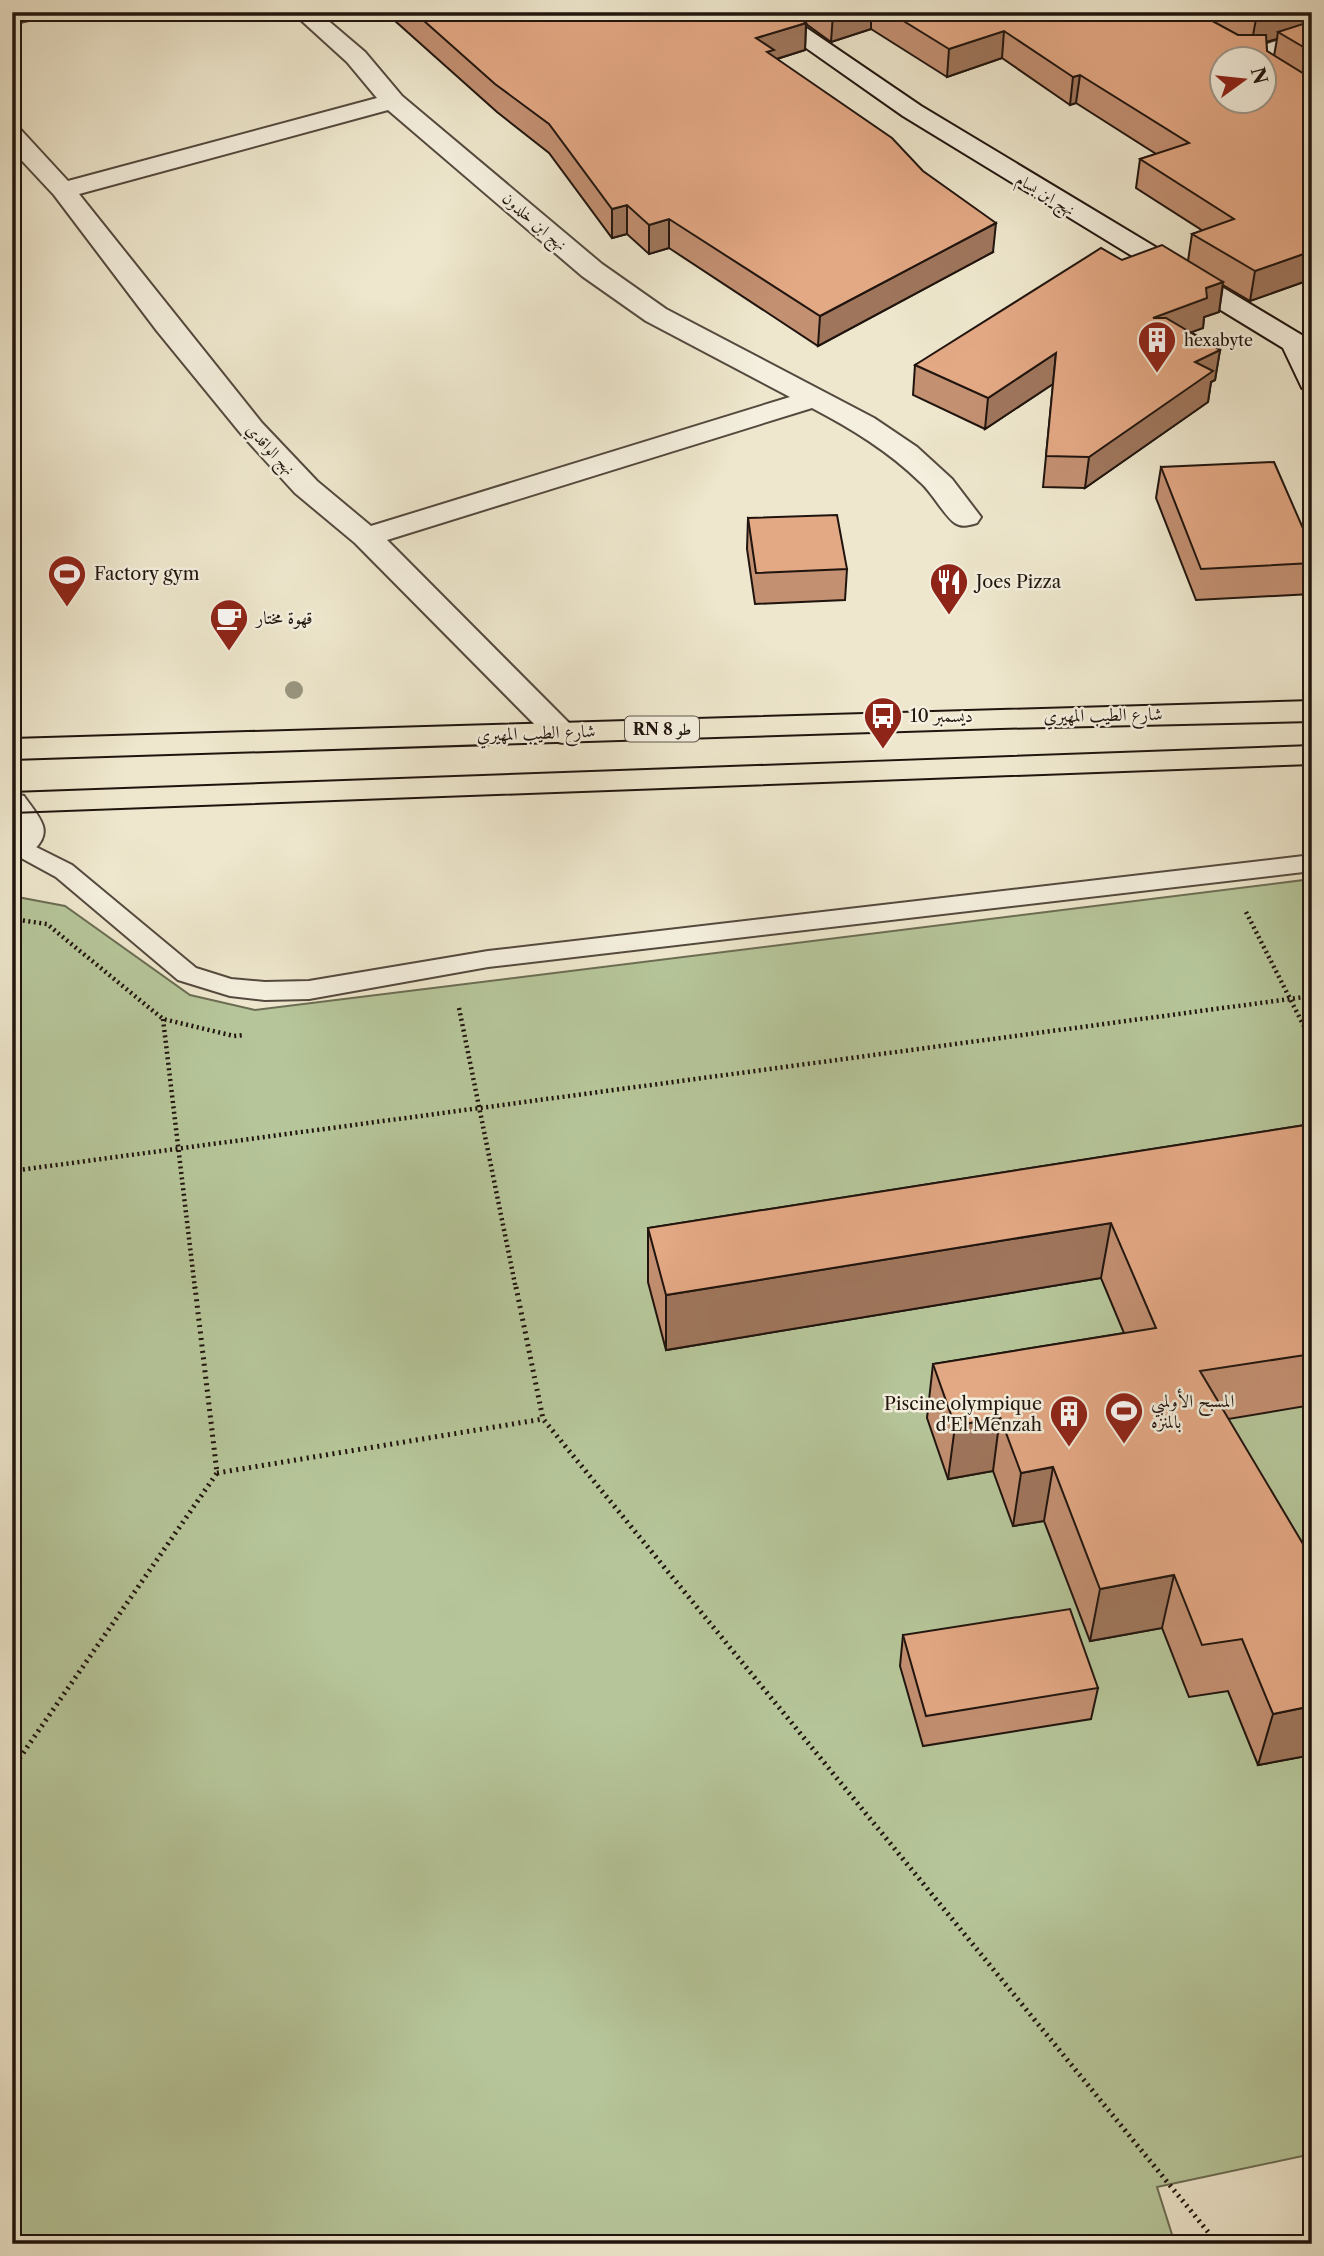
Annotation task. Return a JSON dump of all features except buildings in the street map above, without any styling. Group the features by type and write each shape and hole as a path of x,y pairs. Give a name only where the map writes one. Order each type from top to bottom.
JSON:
{"main road":[{"name":"شارع الطيب المهيري","path":"12,749 987,718 1312,711"}],"street":[{"path":"12,17 33,12"},
{"name":"نهج ابن خلدون","path":"304,12 356,57 393,101 592,270 656,315 864,424 907,453 941,485 965,517"},
{"name":"نهج ابن بسام","path":"767,12 923,118 1304,340 1312,382"},
{"path":"1278,55 1312,37"},
{"path":"1225,44 1229,46"},
{"path":"63,190 393,101"},
{"name":"نهج الواقدي","path":"12,135 63,190 251,429 306,487 366,537 562,733"},
{"path":"366,537 815,398"},
{"path":"12,804 26,826 24,838 15,848"}],"lane":[{"path":"15,848 64,871 187,974 230,987 265,991 309,990 488,959 1312,863"}],"path":[{"path":"1243,906 1312,1042"},
{"path":"12,919 47,924 163,1019 234,1036"},
{"path":"12,1171 1312,996"},
{"path":"459,1008 543,1419 1218,2244"},
{"path":"12,1769 217,1472 163,1019"},
{"path":"217,1472 543,1419"}],"green space":[{"path":"1312,879 1312,2154 1157,2187 1175,2244 12,2244 12,896 65,906 190,995 255,1010"}],"tram line":[{"path":"12,792 1312,745"},
{"path":"12,813 1312,765"}],"place":[{"name":"hexabyte","path":"1157,374"},
{"name":"Factory gym","path":"67,608"},
{"name":"Joes Pizza","path":"949,616"},
{"name":"قهوة مختار","path":"229,652"},
{"name":"10 ديسمبر","path":"883,750"},
{"name":"المسبح الأولمبي بالمنزه","path":"1124,1445"},
{"name":"Piscine olympique d'El Menzah","path":"1069,1448"}]}
